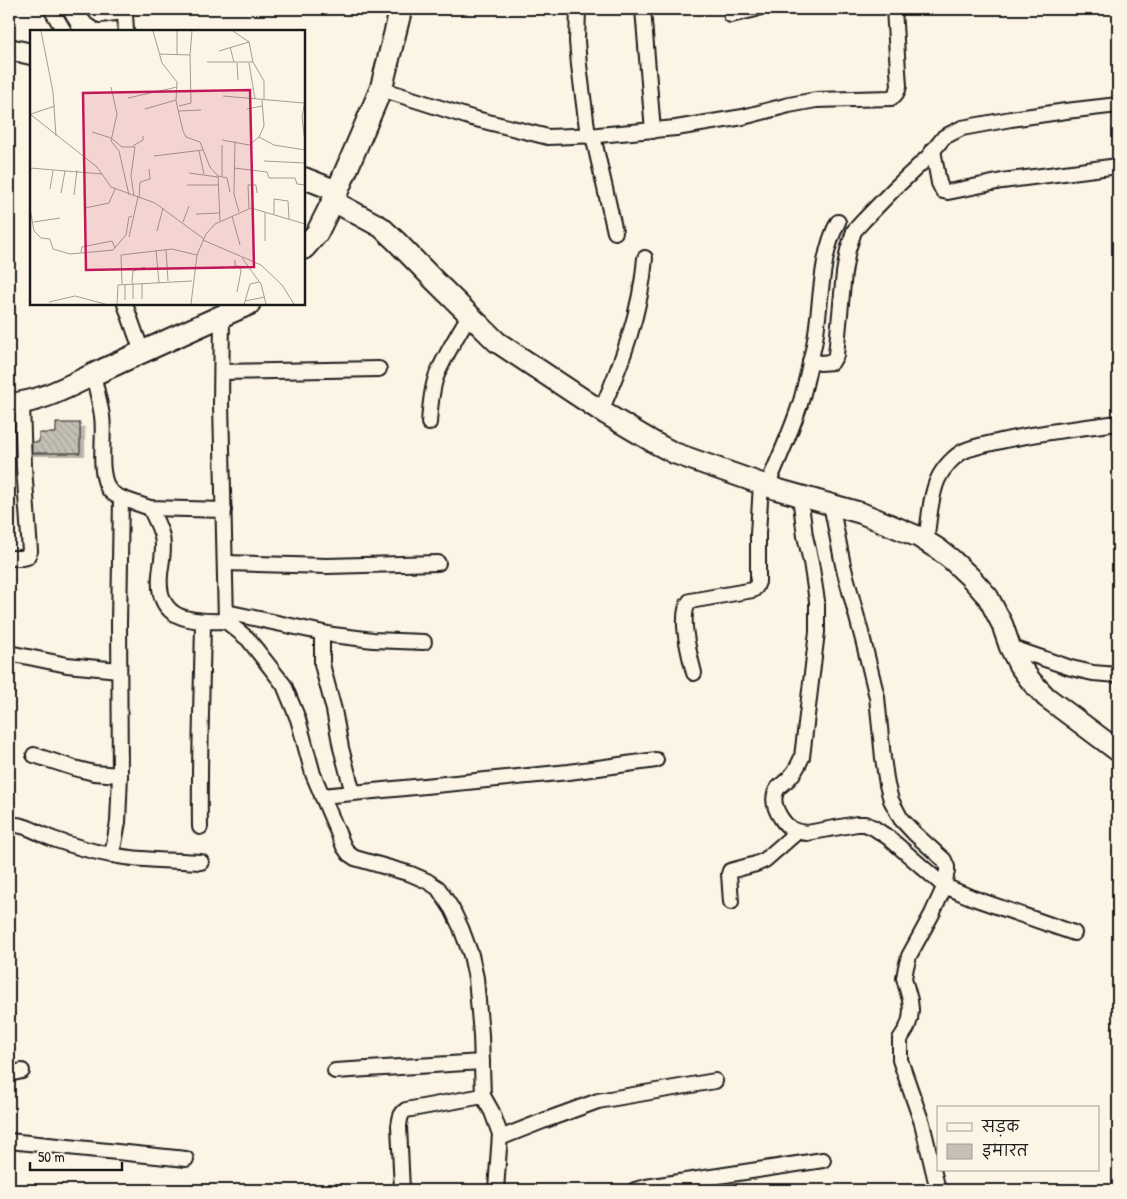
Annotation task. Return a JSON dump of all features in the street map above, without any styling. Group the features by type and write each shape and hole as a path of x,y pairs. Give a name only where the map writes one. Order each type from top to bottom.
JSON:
{"main road":[{"path":"305,247 317,233 335,196 381,89 401,9"},
{"path":"15,403 41,397 87,378 247,305"}],"street":[{"path":"51,9 63,30"},
{"path":"94,9 100,15 123,12 126,30"},
{"path":"578,9 578,57 590,136 615,232"},
{"path":"643,9 653,131"},
{"path":"731,15 756,9"},
{"path":"381,89 472,118 548,137 590,136 676,128 743,117 816,100 891,98 896,95 899,86 894,9"},
{"path":"9,49 30,54"},
{"path":"810,361 820,363 832,362 836,355 844,274 848,250 854,231 928,157 944,137 962,128 1038,115 1118,105"},
{"path":"933,150 939,183 943,191 948,192 1002,181 1118,166"},
{"path":"305,179 381,227 497,342 601,411 655,443 674,453 764,485 861,512 926,542 951,559 982,589 994,607 1019,665 1031,681 1046,697 1118,751"},
{"path":"694,673 689,654 686,628 686,608 690,602 753,590 758,582 758,534 764,485 789,434 801,401 818,323 821,287 826,261 830,242 838,222"},
{"path":"601,411 628,343 641,295 645,258"},
{"path":"125,305 142,352"},
{"path":"429,423 436,378 469,315"},
{"path":"222,316 221,404 226,616 248,639 284,685 298,719 313,774 341,840 349,854 355,858 411,874 438,888 452,909 461,928 471,955 476,978 483,1096 500,1134 496,1190"},
{"path":"222,372 379,369"},
{"path":"87,378 102,417 102,458 107,488 121,498 150,508 224,510"},
{"path":"9,558 27,557 30,551 24,467 15,403"},
{"path":"926,542 937,482 945,468 964,451 1028,435 1118,423"},
{"path":"800,496 817,601 817,632 802,757 791,776 778,788 775,794 774,802 784,824 797,832 812,833 843,826 865,824 889,838 973,898 1074,933"},
{"path":"112,856 118,822 120,775 121,498"},
{"path":"831,504 843,565 877,697 883,758 891,800 902,819 915,834 944,860 946,878 932,914 909,956 906,967 904,978 911,1010 907,1028 900,1039 900,1060 922,1123 938,1190"},
{"path":"150,508 163,538 160,591 167,608 175,614 184,618 203,621 226,616 373,640 424,642"},
{"path":"225,563 326,566 438,562"},
{"path":"200,827 203,621"},
{"path":"322,633 322,664 353,793"},
{"path":"1010,646 1071,668 1093,673 1118,675"},
{"path":"9,653 67,665 119,670"},
{"path":"34,755 81,770 120,775"},
{"path":"322,796 569,772 656,760"},
{"path":"9,825 23,825 54,840 112,856 201,862"},
{"path":"731,902 730,870 765,860 797,832"},
{"path":"335,1071 482,1062"},
{"path":"500,1138 598,1101 715,1081"},
{"path":"402,1190 399,1126 402,1112 483,1096"},
{"path":"9,1142 186,1159"},
{"path":"635,1190 823,1160"}],"building":[{"path":"56,423 80,423 80,453 28,453 28,442 39,442 39,433 56,433"}]}
